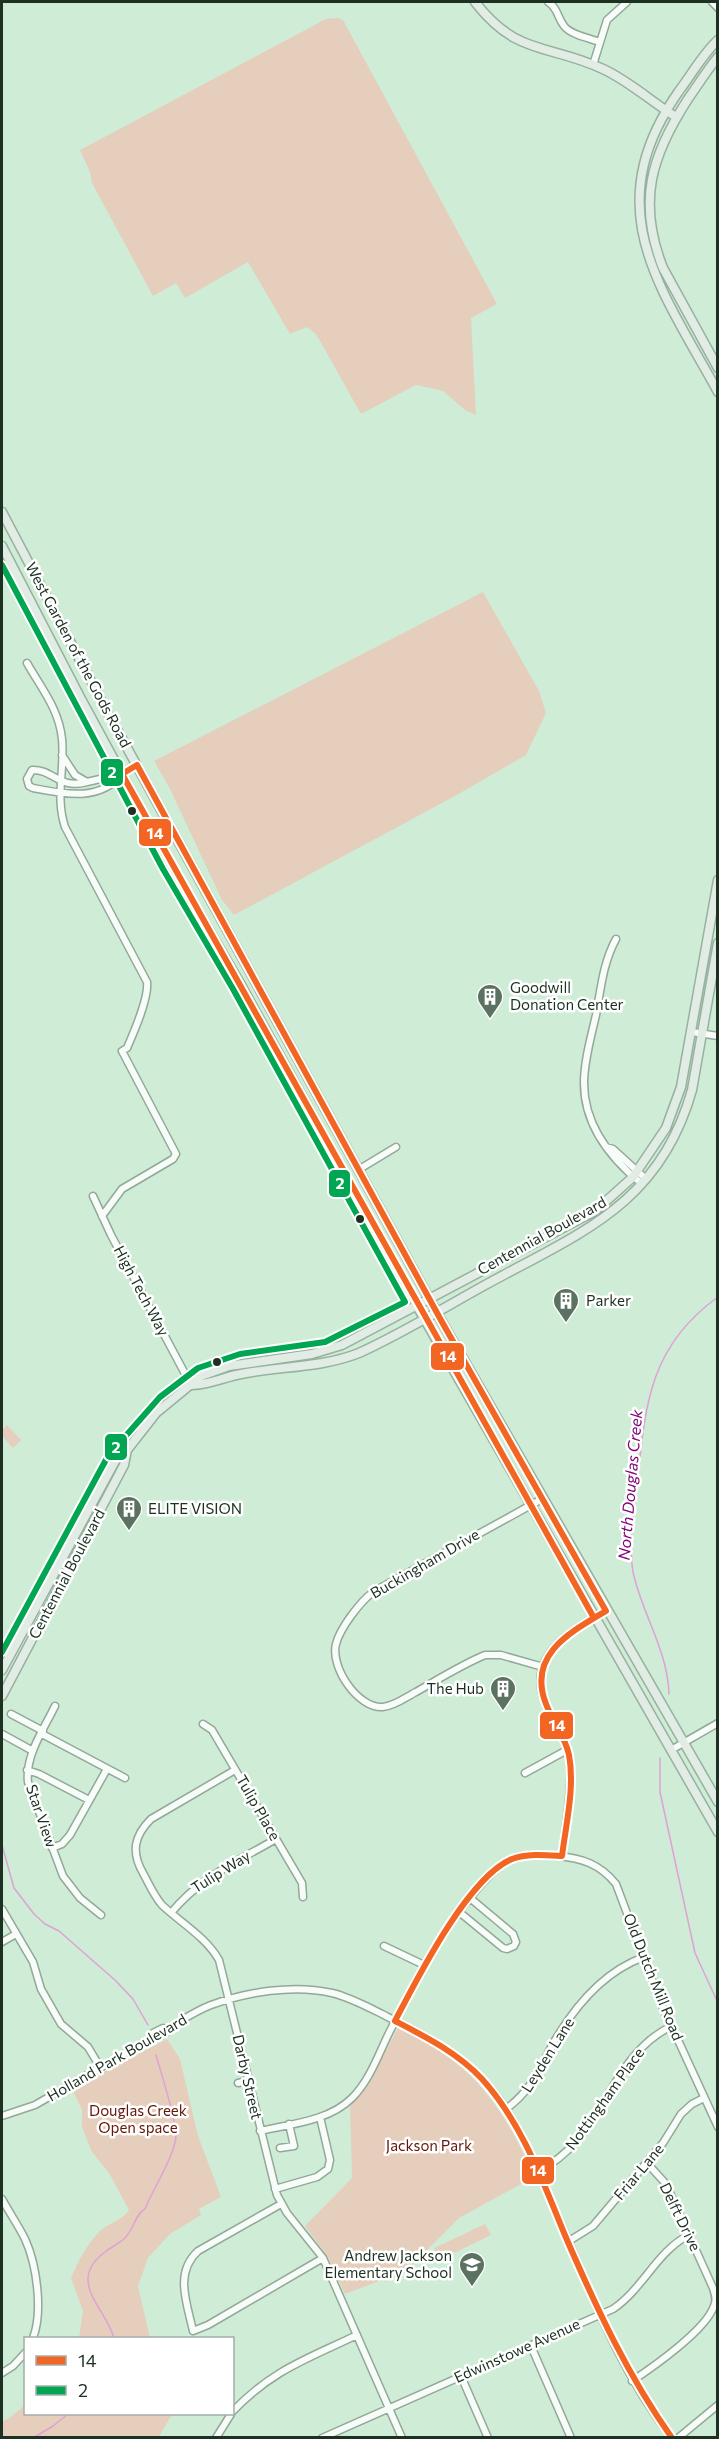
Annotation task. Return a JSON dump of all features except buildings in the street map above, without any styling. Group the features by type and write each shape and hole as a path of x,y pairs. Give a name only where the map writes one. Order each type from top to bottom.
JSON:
{"main road":[{"path":"475,2 489,20 512,38 532,47 609,72 676,117"},
{"path":"717,40 666,111 643,166 639,196 642,235 653,270 717,392"},
{"path":"717,57 676,117 661,144 653,168 649,192 652,233 663,268 717,368"},
{"name":"West Garden of the Gods Road","path":"2,512 103,704 429,1299 717,1802"},
{"name":"West Garden of the Gods Road","path":"2,546 122,774 417,1306 717,1832"},
{"name":"Centennial Boulevard","path":"2,1670 115,1461 127,1450 156,1413 201,1376 229,1366 327,1351 353,1340 595,1211 636,1174 656,1145 675,1108 681,1087 717,880"},
{"name":"Centennial Boulevard","path":"191,1385 205,1385 243,1373 336,1361 367,1349 600,1222 644,1181 667,1151 686,1112 717,943"},
{"path":"241,985 254,990 295,1064 309,1080"},
{"name":"Centennial Boulevard","path":"2,1696 124,1465 127,1450"}],"street":[{"path":"548,2 556,7 564,27 600,42"},
{"path":"593,65 607,20 627,2"},
{"path":"712,2 717,8"},
{"path":"27,663 55,712 62,738 59,791 60,810 67,833 147,982 146,996 129,1043 122,1051 176,1154 172,1160 122,1189 102,1216"},
{"path":"62,754 75,775 87,782"},
{"path":"43,770 53,778 78,785 122,774 114,784 97,792 83,794 33,788 27,779 29,772 43,770"},
{"path":"616,939 605,964 584,1082 584,1096 592,1122 606,1147 613,1149 644,1181"},
{"path":"692,1032 717,1036"},
{"path":"358,1170 396,1147"},
{"name":"High Tech Way","path":"93,1196 191,1385"},
{"name":"Buckingham Drive","path":"542,1499 366,1598 339,1635 335,1652 339,1667 356,1695 371,1705 380,1707 398,1702 485,1655 501,1655 543,1667"},
{"path":"562,1857 569,1779 567,1750 544,1701 541,1690 543,1667 549,1653 561,1638 606,1611"},
{"name":"Star View","path":"55,1706 33,1751 27,1770 28,1782 63,1876 72,1889 101,1915"},
{"path":"11,1714 125,1778"},
{"path":"671,1750 717,1723"},
{"name":"Tulip Place","path":"203,1724 212,1730 302,1883 303,1897"},
{"path":"2,1734 33,1751"},
{"path":"525,1773 567,1750"},
{"path":"52,1848 65,1841 107,1769"},
{"path":"27,1770 89,1800"},
{"name":"Darby Street","path":"235,1770 158,1813 140,1831 135,1848 138,1864 157,1899 216,1954 221,1964 274,2189 281,2204 323,2258 402,2438"},
{"name":"Tulip Way","path":"171,1912 188,1893 202,1882 276,1839"},
{"name":"Old Dutch Mill Road","path":"260,2131 320,2117 341,2108 361,2088 437,1941 458,1911 496,1870 511,1860 537,1854 586,1861 610,1876 621,1894 672,2026 717,2127"},
{"path":"458,1911 503,1948 514,1946 516,1942 513,1934 470,1898"},
{"path":"2,1909 33,1962 41,1989 61,2024 88,2047 100,2067"},
{"path":"2,1942 16,1934"},
{"path":"384,1946 424,1965"},
{"name":"Leyden Lane","path":"506,2109 530,2087 555,2041 583,2002 615,1970 644,1957"},
{"name":"Holland Park Boulevard","path":"2,2116 35,2105 150,2038 153,2033 163,2028 167,2029 204,2008 229,2000 283,1989 317,1990 356,2001 454,2054 482,2078 506,2109 538,2171 632,2381 672,2438"},
{"name":"Nottingham Place","path":"538,2171 556,2162 565,2154 590,2124 640,2048 653,2036 672,2026"},
{"path":"238,2084 248,2081"},
{"name":"Friar Lane","path":"569,2241 593,2226 647,2163 668,2136 681,2114 692,2104 704,2098"},
{"path":"274,2189 317,2177 328,2169 330,2160 320,2117"},
{"path":"280,2148 294,2146 289,2124"},
{"name":"Delft Drive","path":"632,2381 662,2361 686,2340 714,2307 715,2294 666,2184 647,2163"},
{"path":"2,2199 28,2246 39,2302 38,2324 33,2337"},
{"path":"281,2204 198,2251 188,2262 183,2278 193,2331 208,2325 323,2258"},
{"name":"Edwinstowe Avenue","path":"322,2438 613,2309 627,2298 673,2245 689,2235"},
{"path":"234,2411 271,2377 357,2336"},
{"path":"531,2346 572,2438"},
{"path":"2,2373 13,2366 24,2354"},
{"path":"461,2376 488,2438"},
{"path":"678,2438 717,2405"},
{"path":"216,2438 231,2415"}],"green space":[{"path":"326,19 343,20 497,304 471,318 476,415 465,410 443,391 416,385 361,414 316,334 307,327 290,334 248,262 185,298 176,283 153,296 92,183 90,172 80,150"},
{"path":"483,592 539,691 546,713 526,755 455,796 234,915 222,900 169,787 154,761"},
{"path":"7,1425 21,1440 13,1448 2,1436 2,1430"},
{"name":"Jackson Park","path":"398,2028 424,2041 446,2056 482,2088 510,2127 534,2177 459,2218 400,2277 391,2277 387,2282 382,2280 345,2294 329,2259 305,2226 352,2178 350,2106 366,2088"},
{"name":"Douglas Creek Open space","path":"167,2039 180,2059 198,2136 221,2197 199,2209 201,2215 170,2234 148,2258 138,2286 150,2337 79,2337 83,2311 71,2278 94,2237 129,2210 109,2173 92,2152 82,2127 82,2110 72,2089"},
{"path":"485,2224 491,2235 454,2253 453,2251 438,2257 434,2248"},
{"path":"24,2406 24,2415 171,2415 159,2437 2,2437 2,2421"}],"waterway":[{"name":"North Douglas Creek","path":"669,1694 668,1678 660,1648 642,1603 633,1572 632,1529 643,1431 654,1381 664,1358 677,1337 695,1316 718,1297"},
{"name":"North Douglas Creek","path":"660,1758 660,1792 695,1953 718,2003"},
{"name":"North Douglas Creek","path":"2,1845 14,1888 34,1914 45,1924 59,1931 116,1981 133,1999 148,2025"},
{"name":"North Douglas Creek","path":"114,2337 88,2284 89,2273 94,2263 105,2252 122,2241 145,2209 175,2144 176,2129 156,2055"},
{"name":"North Douglas Creek","path":"33,2438 67,2415"}],"transit line":[{"name":"2","path":"2,565 163,869 233,989 405,1302 325,1342 240,1354 198,1368 160,1397 108,1456 2,1652"},
{"name":"14","path":"594,1618 122,774 137,765 442,1322 606,1611 578,1628 555,1647 542,1672 542,1687 546,1704 565,1742 571,1767 569,1806 562,1856 518,1857 495,1869 461,1907 445,1931 395,2021 463,2061 482,2079 509,2115 541,2177 578,2266 614,2342 641,2391 672,2438"}],"place":[{"name":"Goodwill Donation Center","path":"490,1020"},
{"name":"Parker","path":"566,1324"},
{"name":"ELITE VISION","path":"129,1532"},
{"name":"The Hub","path":"503,1712"},
{"name":"Andrew Jackson Elementary School","path":"472,2288"}]}
